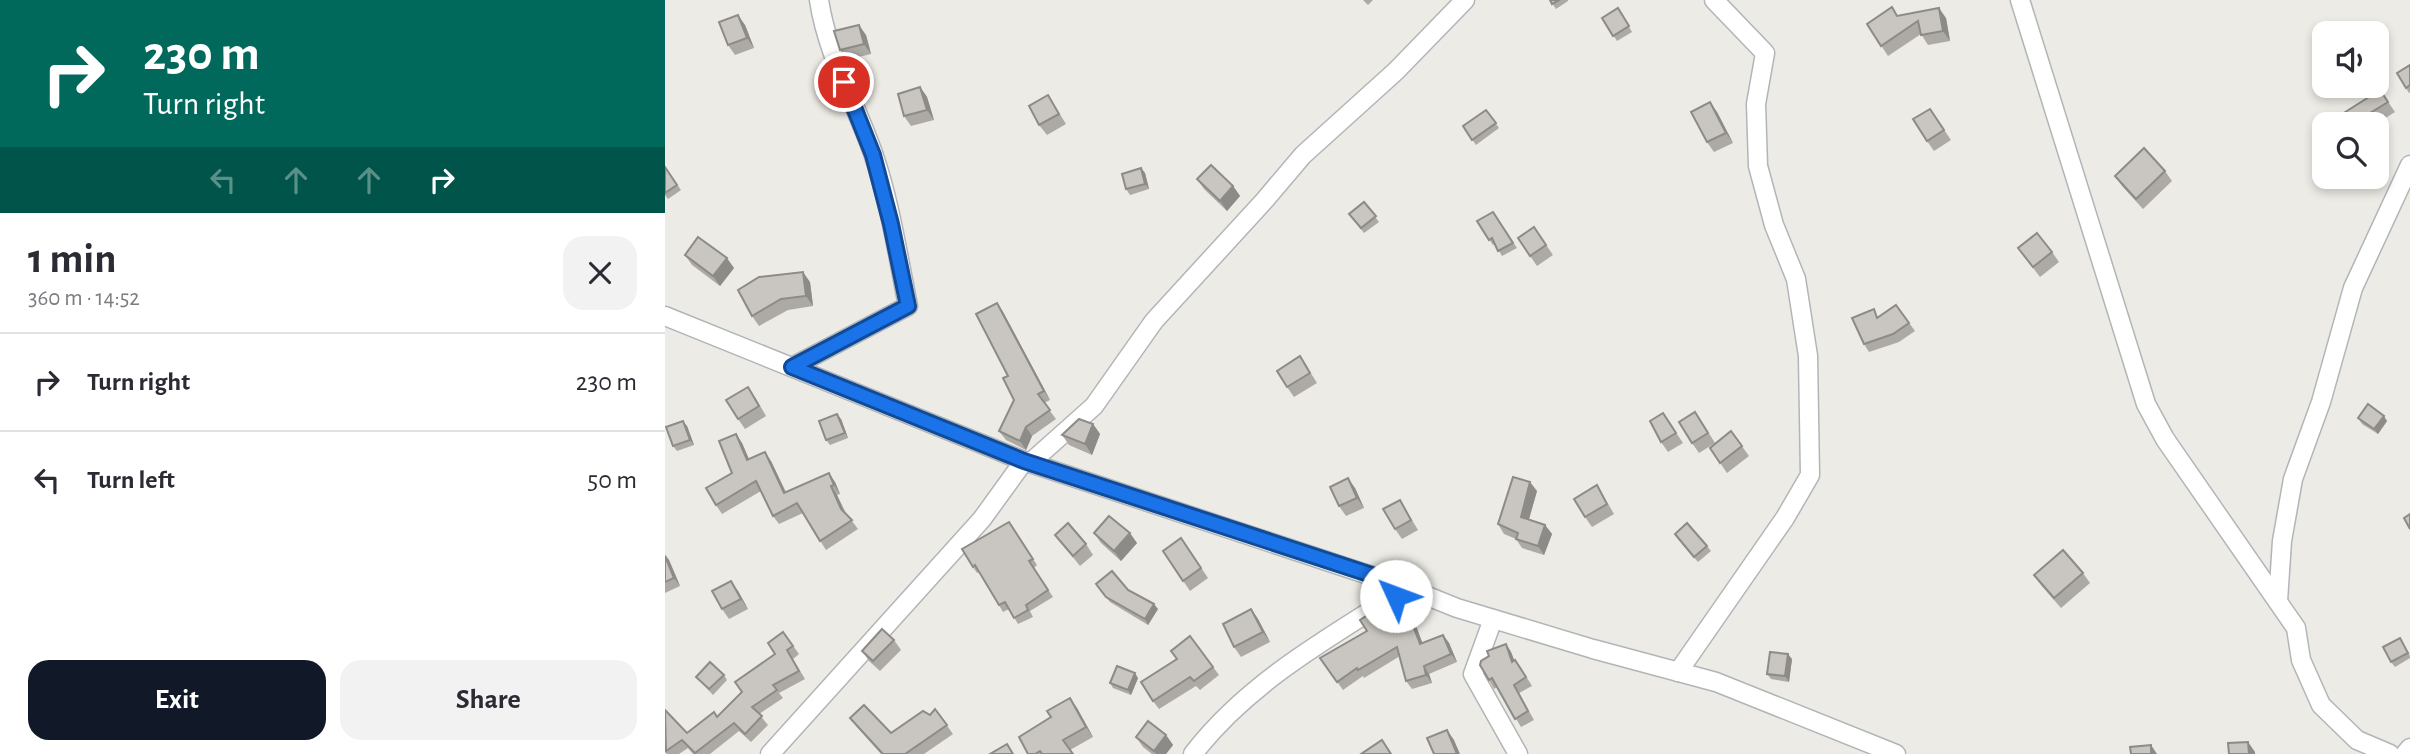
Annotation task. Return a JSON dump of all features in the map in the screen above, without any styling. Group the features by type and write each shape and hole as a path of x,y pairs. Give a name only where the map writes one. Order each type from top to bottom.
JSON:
{"street":[{"path":"792,367 908,306 873,155 834,58 819,0"},
{"path":"771,754 982,519 1027,462 1094,406 1154,321 1303,155 1396,71 1465,0"},
{"path":"1678,672 1785,518 1810,474 1808,356 1796,279 1774,225 1758,166 1756,104 1765,53 1714,0"},
{"path":"2020,0 2146,404 2165,439 2296,628 2301,660 2321,705 2357,740 2390,754"},
{"path":"2278,601 2282,541 2293,479 2321,402 2353,288 2410,165"},
{"path":"665,316 1027,462 1390,581 1457,608 1716,682 1896,754"},
{"path":"1193,754 1213,728 1248,695 1329,637 1396,596 1396,584 1390,581"},
{"path":"1493,619 1473,674 1518,754"},
{"path":"2405,754 2410,748"}],"building":[{"path":"1892,7 1897,16 1939,8 1943,31 1921,35 1918,21 1881,46 1867,24"},
{"path":"1618,8 1629,26 1613,36 1602,18"},
{"path":"738,15 747,38 728,45 719,22"},
{"path":"859,25 864,44 840,50 834,31"},
{"path":"2410,65 2410,85 2406,88 2397,73"},
{"path":"920,87 927,110 904,116 898,94"},
{"path":"1048,95 1059,114 1039,125 1029,106"},
{"path":"2367,98 2385,98 2388,102 2372,112 2345,112"},
{"path":"1710,102 1726,133 1707,142 1691,112"},
{"path":"1930,109 1944,130 1927,141 1913,119"},
{"path":"1486,110 1496,123 1472,140 1463,126"},
{"path":"2144,148 2165,171 2136,199 2115,176"},
{"path":"1211,165 1233,186 1220,201 1197,179"},
{"path":"665,167 677,185 665,193"},
{"path":"1141,168 1145,184 1126,189 1122,174"},
{"path":"1364,202 1376,216 1361,228 1349,214"},
{"path":"1493,212 1513,243 1498,251 1492,238 1489,240 1477,221"},
{"path":"1534,227 1546,245 1530,256 1518,238"},
{"path":"2037,233 2052,252 2033,267 2018,248"},
{"path":"698,237 727,258 713,276 685,255"},
{"path":"803,272 806,296 781,299 752,316 738,290 759,277"},
{"path":"997,303 1044,391 1038,394 1050,410 1026,427 1020,441 999,431 1014,400 1003,378 1008,376 976,314"},
{"path":"1896,305 1909,323 1893,334 1864,344 1852,318 1874,309 1877,318"},
{"path":"1300,356 1310,373 1287,387 1277,371"},
{"path":"748,387 759,406 738,419 726,400"},
{"path":"2368,404 2384,416 2374,429 2358,418"},
{"path":"1695,412 1708,433 1692,443 1679,422"},
{"path":"1663,413 1676,433 1661,442 1650,421"},
{"path":"837,414 845,433 826,440 819,421"},
{"path":"1079,419 1093,424 1085,444 1062,435"},
{"path":"683,421 690,440 673,446 666,427"},
{"path":"1731,431 1742,446 1720,463 1710,448"},
{"path":"736,434 747,460 765,452 784,493 829,473 834,485 831,486 841,509 852,520 820,541 797,503 773,516 756,481 716,505 706,488 732,473 719,441"},
{"path":"1513,477 1530,482 1521,517 1545,525 1538,546 1516,539 1518,533 1498,524"},
{"path":"1348,478 1357,498 1339,506 1330,487"},
{"path":"1597,485 1607,504 1585,517 1574,499"},
{"path":"1400,500 1411,520 1395,529 1383,509"},
{"path":"2410,514 2410,529 2404,518"},
{"path":"1109,516 1130,533 1114,551 1094,533"},
{"path":"1009,522 1033,559 1029,561 1048,590 1026,605 1028,610 1014,618 1005,602 999,605 962,549"},
{"path":"1068,523 1086,544 1073,556 1055,535"},
{"path":"1687,523 1707,546 1694,557 1675,534"},
{"path":"1181,538 1201,568 1183,581 1163,551"},
{"path":"2063,550 2083,573 2054,598 2034,575"},
{"path":"665,556 674,578 665,582"},
{"path":"1112,571 1128,590 1154,604 1145,619 1106,597 1096,584"},
{"path":"731,581 741,599 722,609 712,591"},
{"path":"1386,603 1398,622 1410,618 1420,644 1443,635 1451,654 1424,666 1426,675 1406,681 1397,647 1337,682 1320,658 1367,631 1360,620"},
{"path":"1251,609 1263,632 1234,647 1223,624"},
{"path":"882,629 894,640 873,661 862,651"},
{"path":"783,632 793,646 787,650 799,671 773,685 777,690 752,707 762,716 745,734 734,723 695,753 682,740 666,751 665,710 687,733 714,712 717,717 742,692 735,682 775,654 768,643"},
{"path":"1190,636 1213,667 1194,681 1190,677 1153,701 1141,682 1177,659 1171,651"},
{"path":"2400,638 2408,653 2391,662 2383,647"},
{"path":"1506,644 1512,662 1515,660 1526,677 1514,685 1528,711 1515,719 1492,678 1489,680 1480,665 1481,661 1489,656 1487,651"},
{"path":"1770,652 1788,654 1785,676 1767,674"},
{"path":"710,662 724,675 709,689 696,677"},
{"path":"1117,666 1135,673 1128,690 1110,683"},
{"path":"1070,698 1086,727 1063,740 1073,754 1042,754 1040,751 1028,754 1019,737 1051,717 1047,711"},
{"path":"864,705 891,733 923,711 930,715 935,709 947,725 905,754 883,754 850,718"},
{"path":"1148,721 1166,735 1154,751 1136,737"},
{"path":"1447,730 1457,754 1434,754 1427,738"},
{"path":"1382,740 1391,754 1361,754"},
{"path":"2248,742 2249,754 2229,754 2228,743"},
{"path":"1007,744 1013,754 990,754"},
{"path":"2151,745 2151,754 2131,754 2130,747"}],"route":[{"path":"844,82 873,155 908,306 792,367 1024,461 1390,581 1396,584 1396,596"}]}
